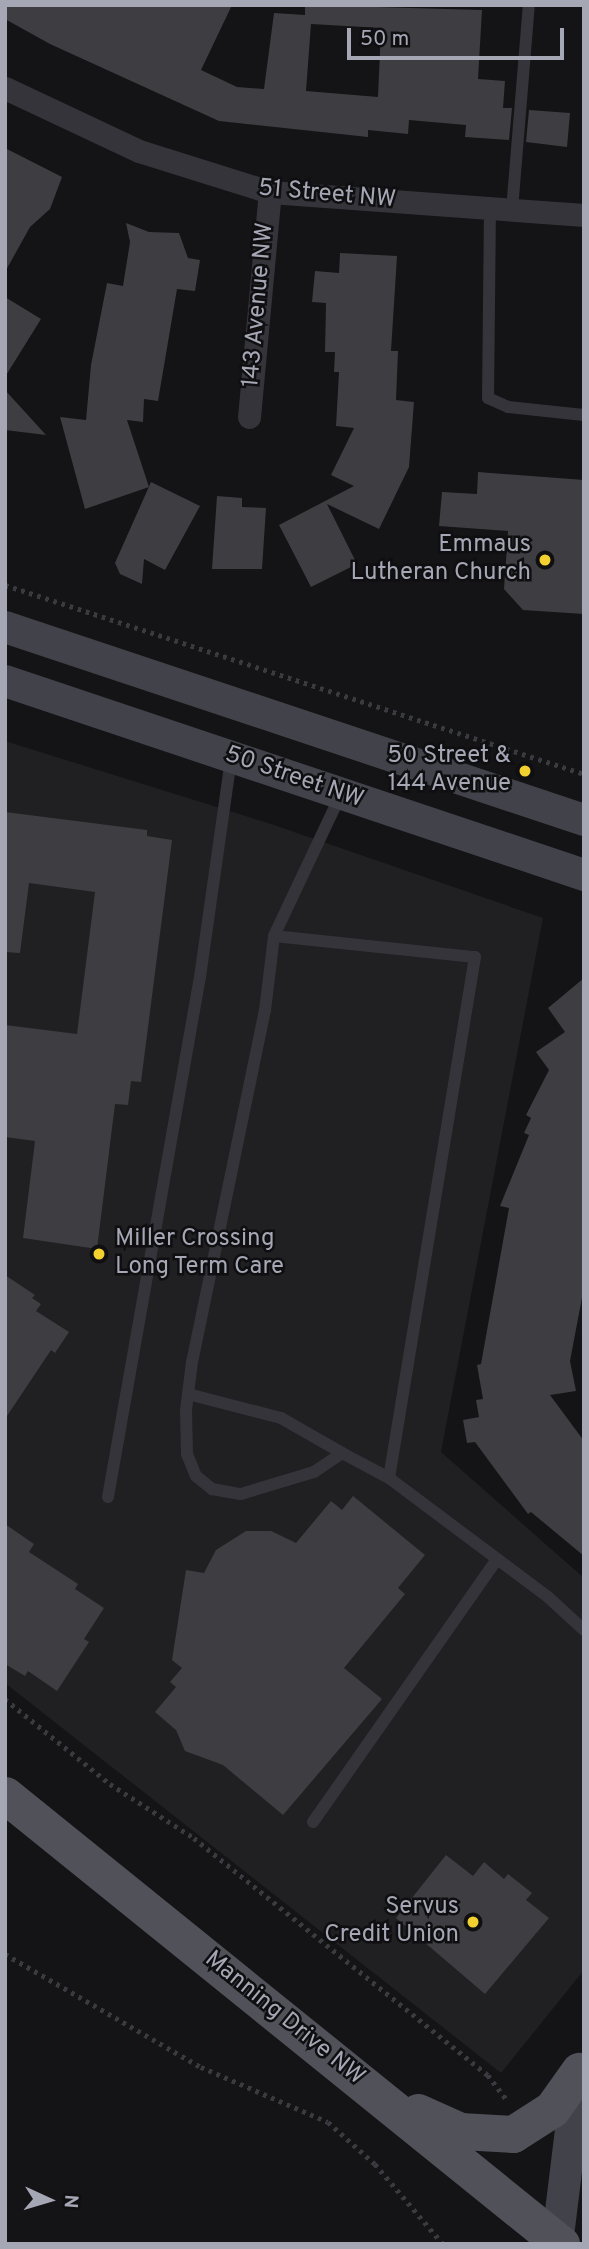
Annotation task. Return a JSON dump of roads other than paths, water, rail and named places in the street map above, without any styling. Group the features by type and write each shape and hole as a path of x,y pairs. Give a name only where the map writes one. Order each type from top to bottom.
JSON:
{"main road":[{"path":"5,627 584,820"},
{"name":"50 Street NW","path":"5,681 584,875"},
{"name":"Manning Drive NW","path":"5,1795 559,2243"},
{"path":"373,2092 460,2131 513,2134 552,2109 581,2063"},
{"path":"559,2243 581,2063"}],"street":[{"name":"51 Street NW","path":"5,88 139,151 270,192 584,215"},
{"name":"143 Avenue NW","path":"249,418 270,192"}],"lane":[{"path":"528,5 501,209 488,398 508,407 584,415"},
{"path":"108,1497 200,977 231,757"},
{"path":"341,794 274,936 265,1010 188,1394 187,1454 196,1476 212,1489 241,1494 314,1472 342,1453"},
{"path":"274,936 475,957 389,1478"},
{"path":"188,1394 281,1418 389,1478 497,1559 584,1630"},
{"path":"313,1822 497,1559"}],"place":[{"name":"Emmaus Lutheran Church","path":"545,560"},
{"name":"50 Street & 144 Avenue","path":"525,771"},
{"name":"Miller Crossing Long Term Care","path":"99,1254"},
{"name":"Servus Credit Union","path":"473,1922"}]}
